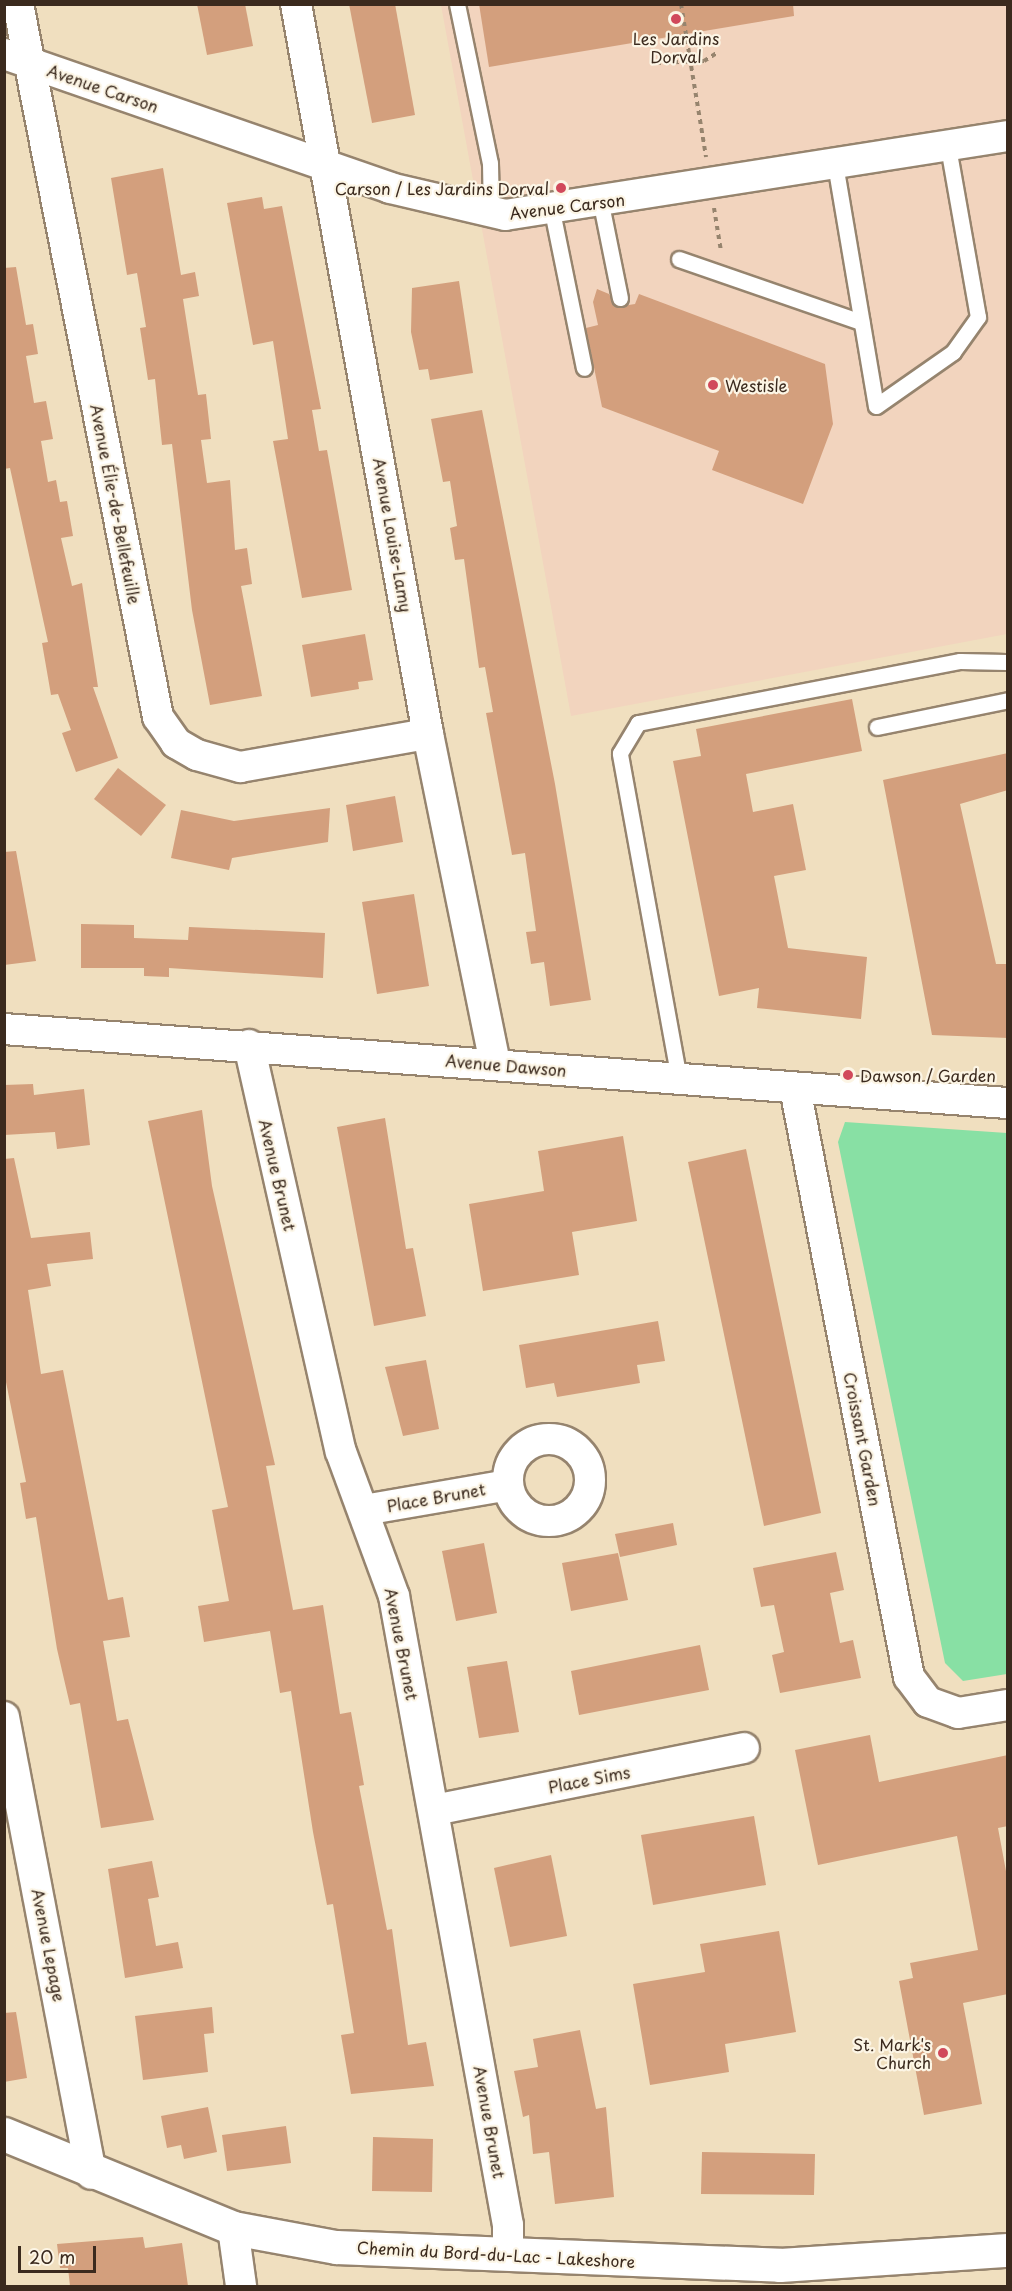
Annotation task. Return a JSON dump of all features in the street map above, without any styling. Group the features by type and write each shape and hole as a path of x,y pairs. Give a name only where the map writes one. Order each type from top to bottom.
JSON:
{"street":[{"name":"Avenue Élie-de-Bellefeuille","path":"18,4 16,58 158,717 176,743 197,755 240,767 428,734"},
{"name":"Avenue Louise-Lamy","path":"296,4 428,734 495,1064"},
{"name":"Avenue Carson","path":"16,58 429,200 491,214 552,211 601,204 1008,136"},
{"name":"Avenue Dawson","path":"4,1029 249,1045 1008,1103"},
{"name":"Avenue Brunet","path":"249,1045 340,1452 364,1510 394,1596 508,2225 508,2254"},
{"name":"Croissant Garden","path":"795,1088 909,1677 928,1702 958,1713 1008,1705"},
{"name":"Place Brunet","path":"364,1510 508,1485"},
{"name":"Avenue Lepage","path":"4,1717 91,2174"},
{"name":"Place Sims","path":"434,1810 744,1748"},
{"name":"Chemin du Bord-du-Lac - Lakeshore","path":"4,2134 91,2174 233,2228 336,2247 780,2265 1008,2250"},
{"path":"233,2228 241,2286"}],"lane":[{"path":"457,4 490,163 491,214"},
{"path":"835,164 876,406 953,352 978,317 948,146"},
{"path":"601,204 620,298"},
{"path":"552,211 584,368"},
{"path":"678,259 861,321"},
{"path":"680,1079 620,753 638,723 960,661 1006,662"},
{"path":"877,727 1008,700"}],"path":[{"path":"681,4 707,167"},
{"path":"656,63 690,63 717,53"},
{"path":"713,205 722,257"}],"shaded area":[{"path":"441,5 1007,5 1007,634 571,716"}],"green space":[{"path":"845,1122 1007,1133 1007,1674 963,1681 945,1663 838,1142"}],"building":[{"path":"197,4 245,4 253,46 207,55"},
{"path":"349,4 395,4 415,115 372,123"},
{"path":"479,4 793,4 794,16 489,67"},
{"path":"163,168 181,275 195,272 199,296 183,299 198,395 206,394 211,439 201,440 207,483 230,480 235,550 247,548 252,584 241,586 262,696 210,705 192,610 172,444 162,445 155,379 148,380 140,328 146,327 137,273 127,275 111,178"},
{"path":"262,197 264,209 282,206 321,409 312,410 319,451 327,450 352,590 302,598 273,441 288,439 273,341 253,345 227,203"},
{"path":"16,267 26,325 33,324 38,354 26,356 34,403 46,401 53,439 41,441 48,482 56,480 60,502 67,501 73,536 61,538 72,586 82,583 98,687 93,687 118,758 76,772 62,733 71,730 58,694 51,695 42,643 48,642 10,468 4,469 4,268"},
{"path":"459,281 473,373 430,380 428,369 419,370 411,332 412,288"},
{"name":"Westisle","path":"597,289 609,294 616,307 635,304 639,294 825,364 833,424 803,504 712,470 719,451 602,407 586,328 598,325 593,302"},
{"path":"482,410 555,784 591,1000 550,1006 544,962 531,964 526,932 536,931 525,853 512,855 486,713 493,712 485,667 479,668 464,559 455,560 450,528 457,526 450,481 443,482 431,419"},
{"path":"365,634 373,680 358,682 359,689 311,697 302,645"},
{"path":"852,699 862,751 746,774 753,812 793,804 806,870 774,876 788,948 867,957 861,1019 757,1008 759,988 719,996 673,761 701,756 696,729"},
{"path":"1008,753 1008,790 960,804 996,964 1008,964 1008,1038 932,1035 883,780"},
{"path":"118,768 166,805 141,836 94,799"},
{"path":"395,796 403,842 353,851 346,805"},
{"path":"330,808 328,842 232,858 229,870 171,858 181,810 234,821"},
{"path":"16,851 36,961 4,965 4,852"},
{"path":"414,894 429,986 377,994 362,902"},
{"path":"81,924 134,925 134,938 188,940 189,927 325,933 323,978 169,968 169,977 144,976 144,968 81,968"},
{"path":"33,1084 34,1095 84,1089 90,1145 57,1149 55,1132 4,1135 4,1085"},
{"path":"202,1110 212,1186 275,1465 266,1466 293,1610 323,1605 340,1714 351,1712 364,1785 359,1786 387,1930 392,1929 408,2045 426,2042 434,2086 351,2094 341,2035 354,2033 333,1904 327,1905 313,1832 291,1691 280,1693 270,1631 204,1642 198,1606 229,1601 212,1510 228,1507 148,1121"},
{"path":"385,1118 406,1249 413,1248 426,1316 374,1326 337,1127"},
{"path":"623,1136 637,1221 572,1232 579,1275 483,1291 469,1204 544,1191 538,1151"},
{"path":"746,1149 821,1513 764,1526 688,1162"},
{"path":"14,1158 31,1238 90,1232 93,1259 47,1264 51,1286 28,1290 41,1374 63,1370 108,1600 123,1597 130,1637 103,1641 117,1721 128,1719 154,1820 101,1828 80,1703 70,1705 57,1649 36,1517 26,1519 20,1483 26,1482 4,1372 4,1159"},
{"path":"658,1321 665,1361 637,1365 640,1383 557,1397 554,1383 526,1388 519,1345"},
{"path":"426,1360 439,1429 403,1436 385,1367"},
{"path":"673,1523 677,1545 620,1557 615,1534"},
{"path":"484,1543 497,1613 456,1621 442,1551"},
{"path":"836,1552 844,1590 830,1593 840,1643 853,1640 861,1678 780,1693 772,1655 784,1652 774,1605 761,1607 753,1568"},
{"path":"618,1553 628,1600 571,1611 562,1563"},
{"path":"700,1645 709,1690 579,1715 571,1671"},
{"path":"507,1661 519,1732 479,1738 467,1667"},
{"path":"870,1735 879,1782 1008,1755 1008,1826 998,1828 1008,1882 1008,1994 963,2003 982,2104 924,2115 899,1981 913,1978 910,1963 978,1950 957,1836 818,1865 795,1750"},
{"path":"754,1816 766,1885 653,1905 641,1835"},
{"path":"551,1855 567,1936 510,1947 494,1868"},
{"path":"152,1861 159,1897 148,1899 156,1946 178,1942 183,1968 125,1978 108,1869"},
{"path":"779,1931 796,2032 725,2044 729,2072 650,2085 633,1984 705,1972 700,1944"},
{"path":"212,2007 214,2033 204,2034 208,2072 143,2080 135,2016"},
{"path":"16,2012 27,2078 4,2082 4,2013"},
{"path":"580,2030 596,2109 606,2107 614,2197 555,2204 549,2152 533,2154 529,2115 523,2117 514,2071 538,2067 533,2039"},
{"path":"208,2107 217,2152 184,2159 181,2145 167,2148 161,2116"},
{"path":"286,2126 291,2163 227,2171 222,2135"},
{"path":"373,2137 433,2139 432,2192 372,2191"},
{"path":"702,2152 815,2154 814,2195 701,2194"},
{"path":"143,2237 145,2248 182,2243 188,2286 70,2286 68,2268 60,2268 57,2244"}],"place":[{"name":"Les Jardins Dorval","path":"676,19"},
{"name":"Carson / Les Jardins Dorval","path":"561,188"},
{"name":"Westisle","path":"713,385"},
{"name":"Dawson / Garden","path":"848,1075"},
{"name":"St. Mark's Church","path":"943,2053"}]}
